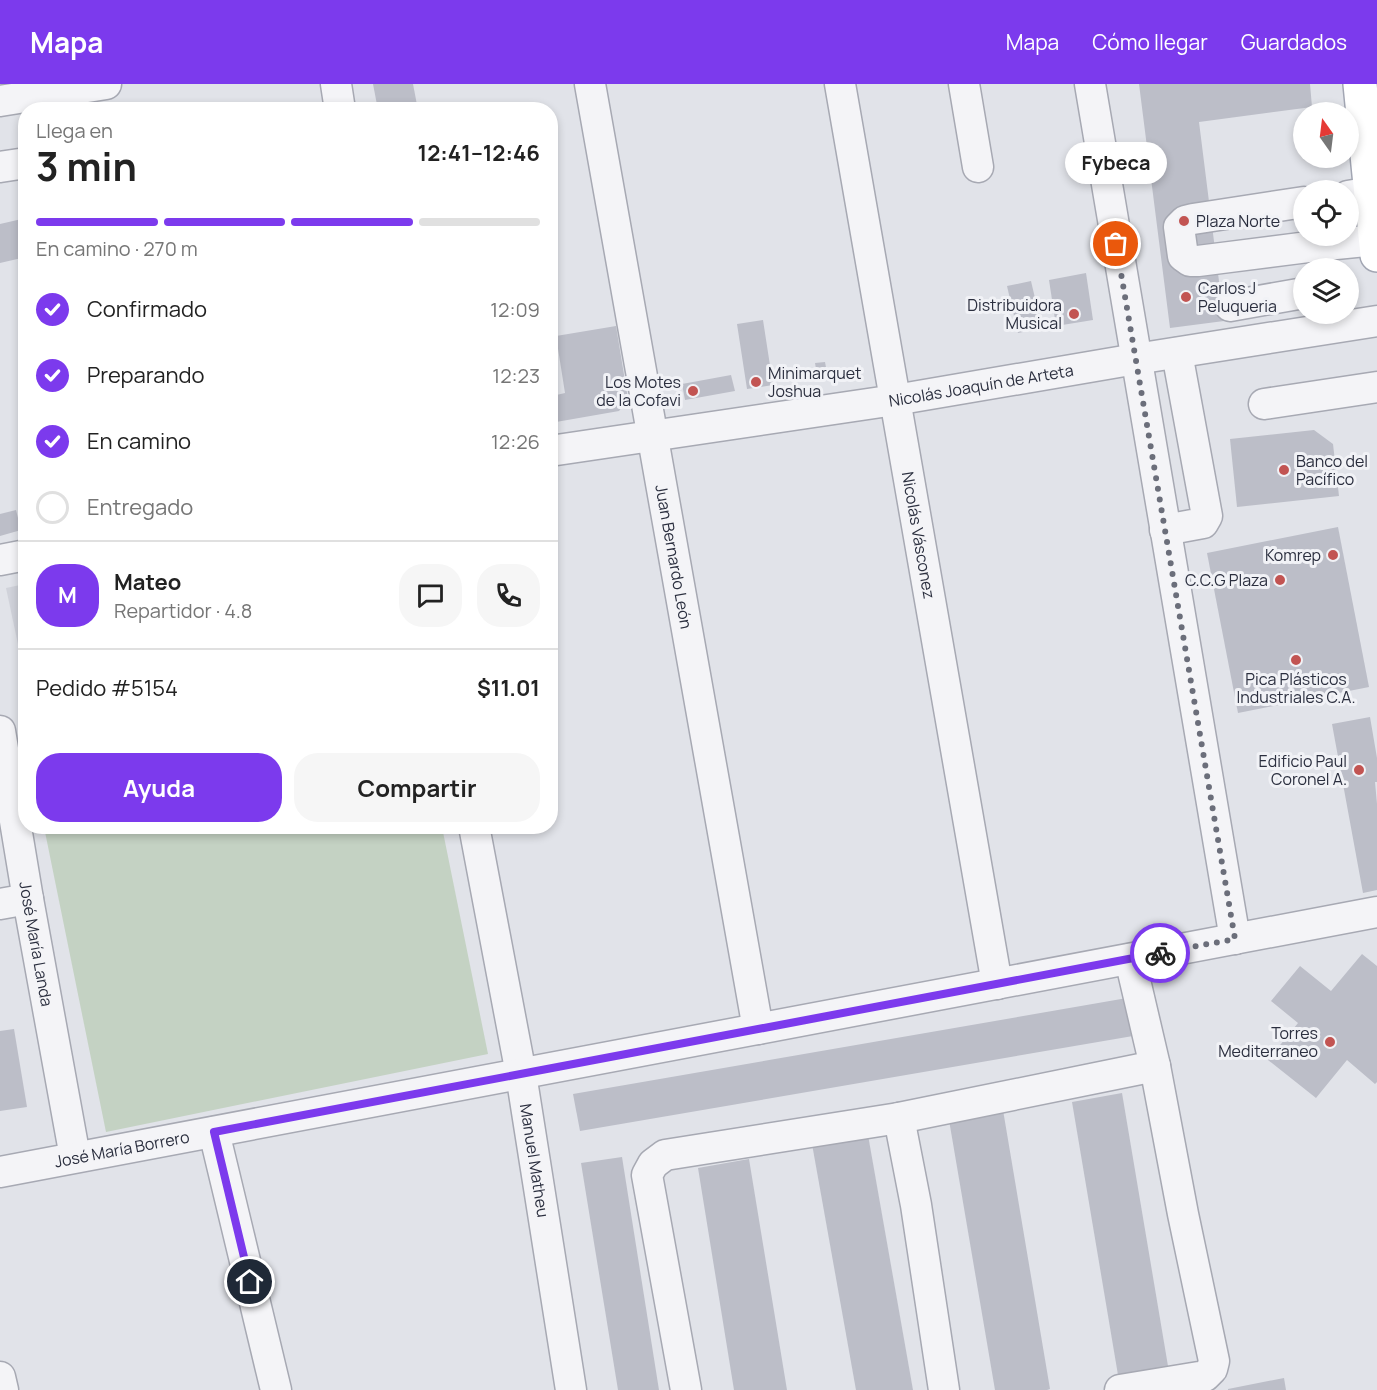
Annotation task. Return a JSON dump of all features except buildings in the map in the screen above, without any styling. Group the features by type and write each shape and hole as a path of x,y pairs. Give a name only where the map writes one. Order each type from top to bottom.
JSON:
{"main road":[{"path":"1360,84 1360,194 1376,248"}],"street":[{"path":"0,101 106,84"},
{"path":"336,84 339,102"},
{"name":"Juan Bernardo León","path":"590,84 758,1029"},
{"name":"Nicolás Vásconez","path":"840,84 997,984"},
{"path":"964,84 978,167"},
{"path":"1090,84 1235,939"},
{"path":"0,167 18,164"},
{"path":"1293,204 1185,221 1179,227 1183,256 1190,261 1318,257 1376,248"},
{"path":"1230,306 1293,295"},
{"name":"Nicolás Joaquín de Arteta","path":"558,451 895,400 1377,321"},
{"path":"1165,530 1203,523 1207,516 1177,352"},
{"path":"1264,404 1377,387"},
{"path":"0,560 18,557"},
{"name":"José María Landa","path":"0,731 14,901 75,1157"},
{"name":"Manuel Matheu","path":"476,834 521,1074 571,1390"},
{"name":"José María Borrero","path":"0,1172 1377,912"},
{"path":"1120,1390 1205,1376 1212,1370 1214,1361 1155,1066 1130,959"},
{"path":"686,1390 647,1175 653,1164 665,1155 899,1118 1155,1066"},
{"path":"899,1118 916,1205 944,1390"},
{"path":"214,1132 276,1390"},
{"path":"0,1377 3,1390"}],"shaded area":[{"path":"18,586 18,644 6,588"}],"green space":[{"path":"45,834 443,834 488,1054 106,1132"}],"way so far":[{"path":"1116,244 1235,939 1160,953"}],"place":[{"name":"Plaza Norte","path":"1184,221"},
{"name":"Fybeca","path":"1116,244"},
{"name":"Carlos J Peluqueria","path":"1186,297"},
{"name":"Distribuidora Musical","path":"1074,314"},
{"name":"Minimarquet Joshua","path":"756,382"},
{"name":"Los Motes de la Cofavi","path":"693,391"},
{"name":"Banco del Pacífico","path":"1284,470"},
{"name":"Komrep","path":"1333,555"},
{"name":"C.C.G Plaza","path":"1280,580"},
{"name":"Pica Plásticos Industriales C.A.","path":"1296,660"},
{"name":"Edificio Paul Coronel A.","path":"1359,770"},
{"name":"Torres Mediterraneo","path":"1330,1042"}],"route":[{"path":"250,1282 214,1132 1160,953"}]}
